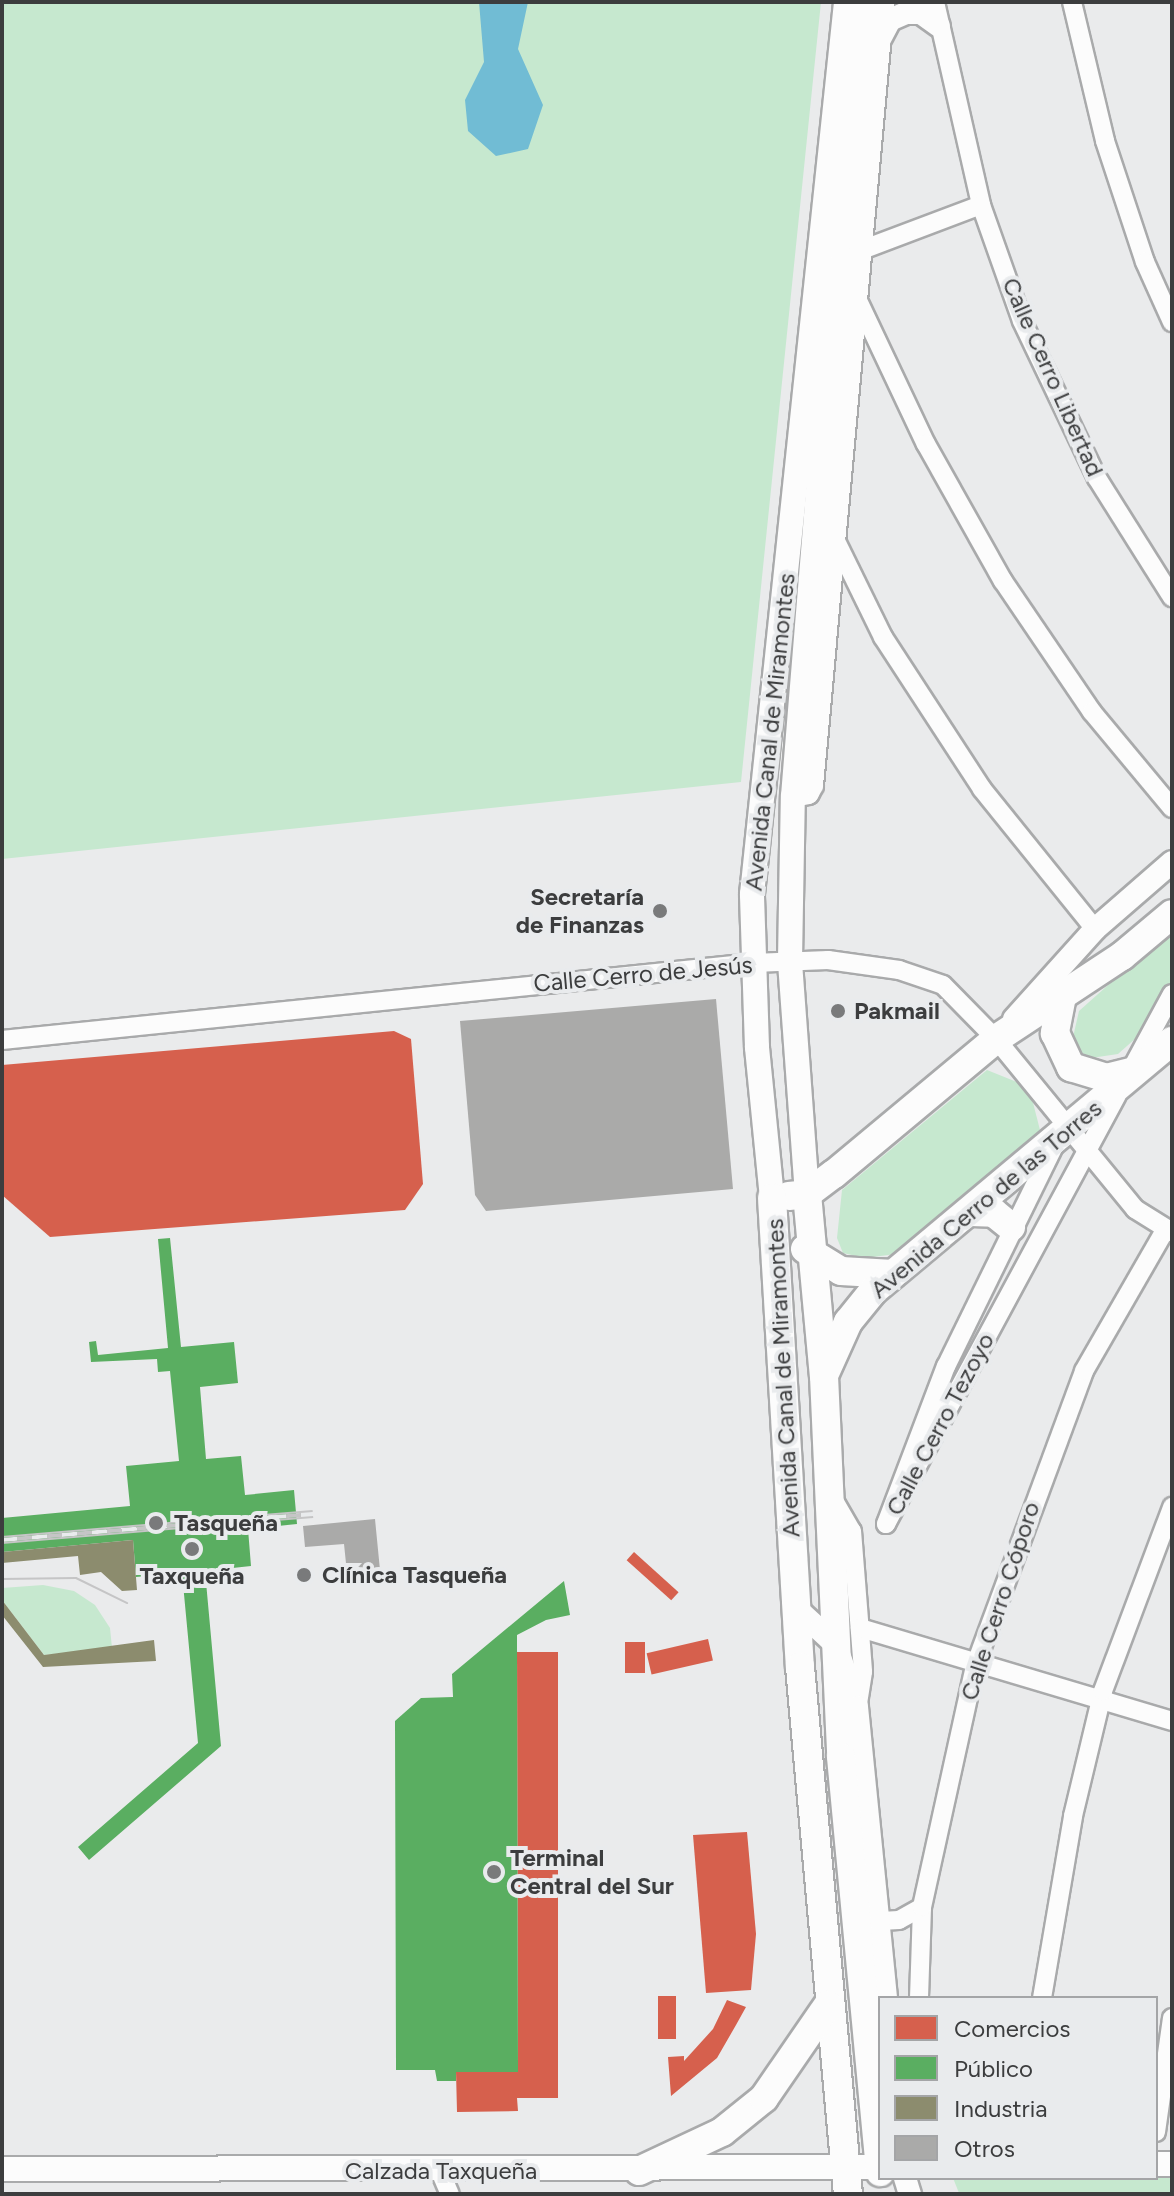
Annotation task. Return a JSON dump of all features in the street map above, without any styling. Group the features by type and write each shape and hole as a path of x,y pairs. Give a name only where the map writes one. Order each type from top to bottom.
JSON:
{"main road":[{"name":"Avenida Canal de Miramontes","path":"846,2 776,687 756,832 753,963 772,1198 796,1608 828,2005 846,2182"},
{"name":"Avenida Canal de Miramontes","path":"864,2 838,247 793,796 790,960 824,1376 841,1757 878,2145"},
{"path":"776,687 781,721 776,778 793,796"},
{"path":"893,1274 852,1274 814,1257 794,1237 772,1198 807,1194 996,1039 1122,956 1172,914"},
{"path":"1062,996 1055,1033 1071,1067 1106,1078 1141,1067"},
{"name":"Avenida Cerro de las Torres","path":"824,1376 858,1307 893,1274 971,1212 1172,1041"},
{"path":"971,1212 994,1213 1011,1227"},
{"path":"639,2171 722,2132 764,2098 828,2005"},
{"name":"Calzada Taxqueña","path":"2,2169 639,2171 846,2182 878,2177"}],"street":[{"name":"Avenida Canal de Miramontes","path":"793,796 808,793 812,785 854,291 883,2"},
{"name":"Calle Cerro Libertad","path":"935,2 981,205 1022,321 1097,478 1172,597"},
{"path":"1072,2 1105,141 1145,262 1172,322"},
{"path":"879,48 883,32 897,16 921,13 939,26"},
{"path":"859,251 981,205"},
{"path":"854,291 926,444 1003,581 1092,712 1172,808"},
{"path":"849,348 863,339 882,346"},
{"path":"835,539 883,637 982,789 1095,929"},
{"path":"996,1039 1095,929 1172,862"},
{"name":"Calle Cerro de Jesús","path":"2,1040 790,960 828,960 925,975 943,985 996,1039 1064,1134 1135,1209 1169,1231"},
{"name":"Calle Cerro Tezoyo","path":"1064,1134 1011,1227 946,1366 886,1524 1172,994"},
{"name":"Calle Cerro Cóporo","path":"919,1996 922,1907 975,1666 1084,1371 1169,1231"},
{"name":"Avenida Canal de Miramontes","path":"829,1493 852,1531 863,1672 857,1707 841,1757"},
{"path":"1042,1996 1073,1816 1101,1702 1172,1507"},
{"name":"Avenida Canal de Miramontes","path":"796,1608 836,1645 857,1707 886,1996"},
{"path":"860,1628 975,1666 1172,1721"},
{"path":"880,1921 899,1920 922,1907"},
{"path":"1158,2118 1172,2018"},
{"path":"440,2171 450,2194"}],"green space":[{"path":"2,2 821,2 741,782 2,859"},
{"path":"1172,928 1172,1006 1118,1054 1091,1058 1071,1046 1079,1011"},
{"path":"987,1070 1029,1087 1041,1134 896,1254 865,1258 843,1253 837,1238 842,1190"},
{"path":"43,1585 74,1591 95,1605 110,1628 112,1648 44,1655 2,1600 2,1588"},
{"path":"1158,2171 1172,2171 1172,2194 959,2193 954,2180 1158,2180"}],"water":[{"path":"479,2 528,2 518,49 543,105 528,149 496,156 468,131 465,100 484,62"}],"building: Comercios":[{"path":"394,1031 411,1039 423,1184 405,1210 50,1237 2,1195 2,1065"},
{"path":"634,1552 679,1592 671,1600 627,1560"},
{"path":"708,1639 713,1660 652,1675 647,1653"},
{"path":"625,1642 645,1642 645,1673 625,1673"},
{"path":"517,1652 558,1652 558,2098 517,2098 518,2111 457,2112 456,2072 518,2072"},
{"path":"747,1832 756,1934 751,1990 706,1993 693,1835"},
{"path":"658,1996 676,1996 676,2039 658,2039"},
{"path":"727,2000 746,2007 717,2058 671,2096 668,2057 684,2056 684,2061 713,2029"}],"building: Público":[{"name":"Taxqueña","path":"170,1238 181,1347 234,1342 238,1383 200,1387 206,1459 241,1456 245,1495 294,1490 297,1524 248,1529 251,1566 205,1571 221,1746 89,1860 78,1847 198,1743 182,1573 136,1577 133,1540 2,1552 2,1518 130,1506 126,1466 179,1461 170,1371 158,1372 157,1359 91,1362 89,1342 96,1341 98,1355 168,1348 158,1239"},
{"path":"564,1581 570,1615 546,1620 517,1635 518,2072 456,2072 456,2081 437,2081 435,2070 396,2070 395,1721 421,1698 453,1697 452,1674"}],"building: Industria":[{"path":"133,1540 137,1590 122,1591 101,1572 80,1575 78,1556 2,1563 2,1552"},
{"path":"2,1600 44,1655 154,1640 156,1661 43,1667 2,1615"}],"building: Otros":[{"path":"716,999 733,1189 486,1211 475,1195 460,1021"},
{"path":"375,1519 380,1570 347,1573 344,1544 305,1547 303,1526"}],"tram line":[{"path":"2,1579 76,1578 127,1603"}],"railway":[{"path":"2,1540 313,1514"}],"place":[{"name":"Secretaría de Finanzas","path":"660,911"},
{"name":"Pakmail","path":"838,1011"},
{"name":"Tasqueña","path":"156,1523"},
{"name":"Taxqueña","path":"192,1549"},
{"name":"Clínica Tasqueña","path":"304,1575"},
{"name":"Terminal Central del Sur","path":"494,1872"}]}
